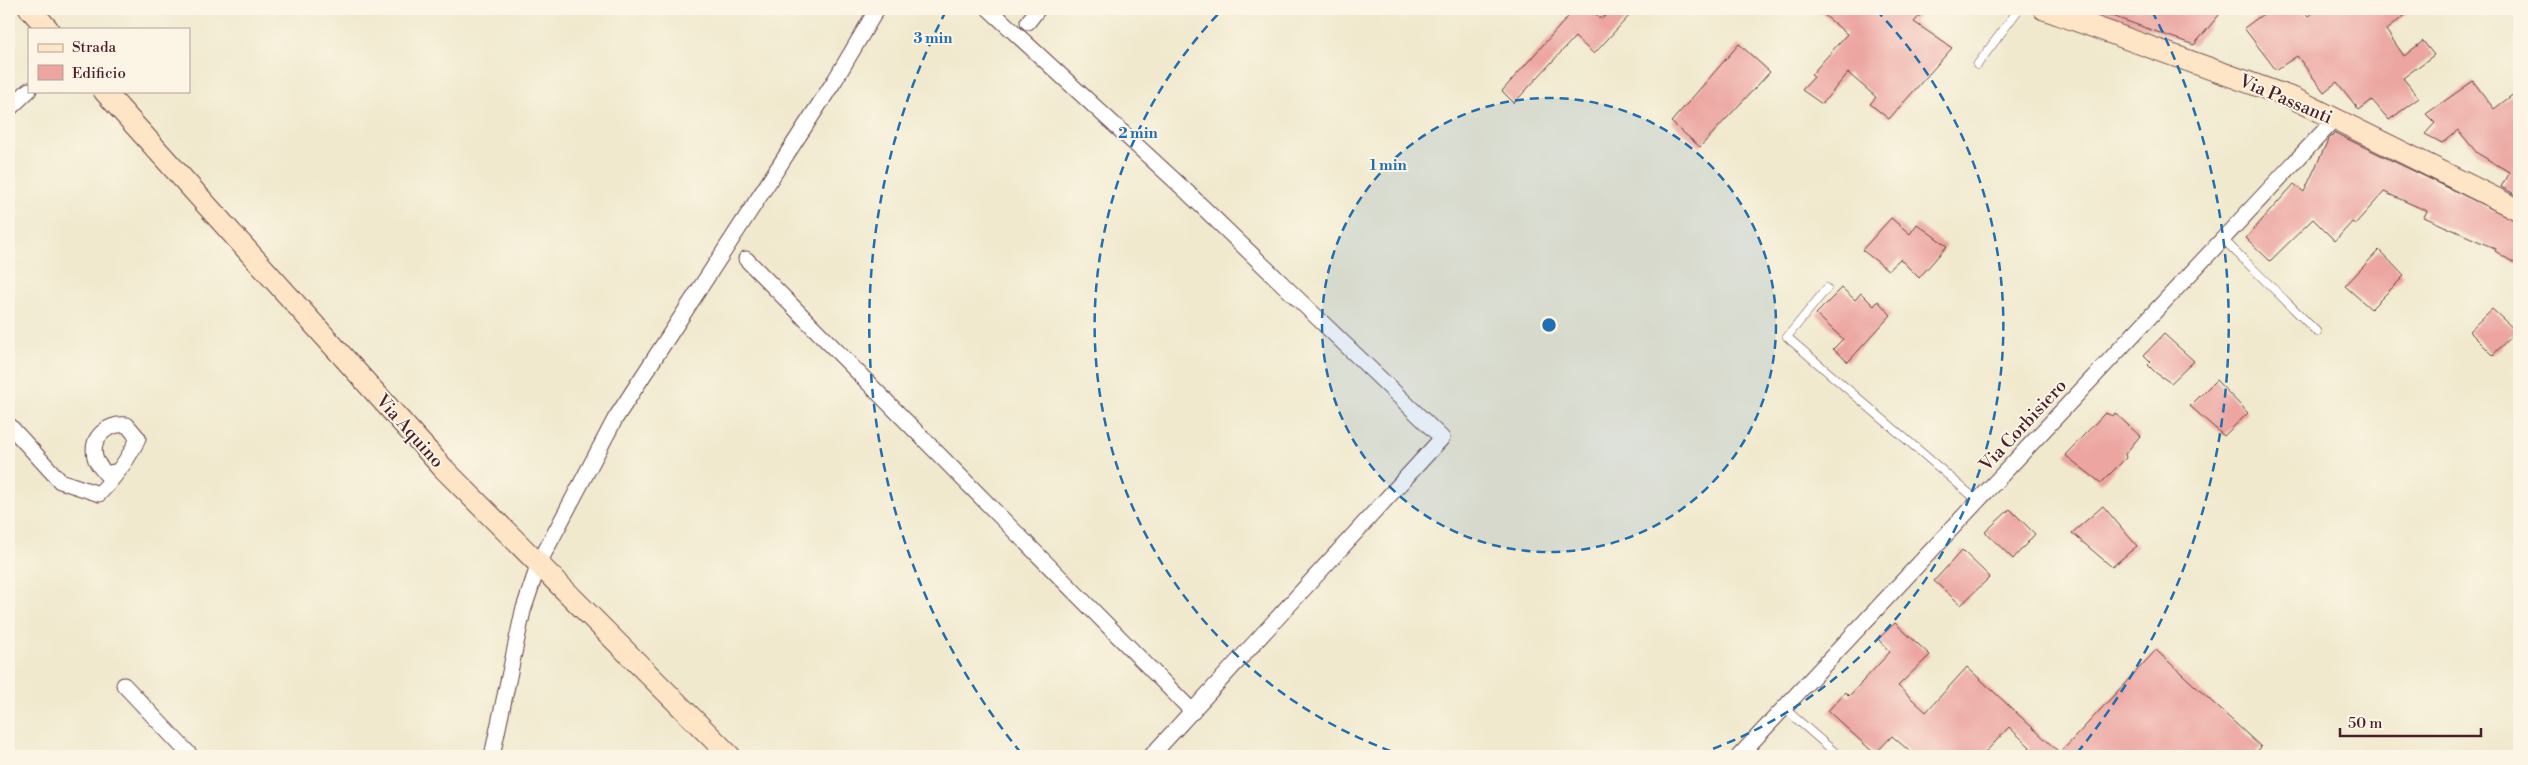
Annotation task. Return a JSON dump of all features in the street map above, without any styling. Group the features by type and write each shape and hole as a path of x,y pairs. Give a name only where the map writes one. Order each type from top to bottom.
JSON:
{"street":[{"path":"30,9 47,28"},
{"path":"492,756 523,611 539,563 615,419 835,80 877,9"},
{"path":"989,9 1185,190 1442,438 1151,756"},
{"path":"1028,22 1038,9"},
{"name":"Via Passanti","path":"2044,9 2294,99 2519,210"},
{"path":"9,109 28,91"},
{"name":"Via Aquino","path":"105,92 438,462 730,756"},
{"name":"Via Corbisiero","path":"1739,756 2335,119"},
{"path":"746,259 1193,712"},
{"path":"9,425 60,481 99,494 118,471"},
{"path":"124,685 191,756"}],"lane":[{"path":"1977,65 2019,9"},
{"path":"2222,239 2317,332"},
{"path":"1827,288 1787,337 1978,501"},
{"path":"1784,708 1839,756"}],"building":[{"path":"1575,9 1589,9 1602,19 1611,9 1622,9 1629,16 1594,54 1575,37 1514,103 1502,91"},
{"path":"1817,9 1926,9 1914,22 1952,48 1889,119 1870,104 1876,97 1848,73 1822,104 1802,90 1814,77 1811,75 1847,34"},
{"path":"2098,9 2224,9 2194,45 2098,11"},
{"path":"2270,9 2301,9 2308,16 2318,9 2413,9 2386,30 2404,56 2423,41 2434,55 2403,78 2419,98 2389,120 2372,100 2359,110 2337,82 2324,92 2297,56 2276,70 2244,28"},
{"path":"1739,44 1770,72 1700,147 1671,122"},
{"path":"2473,81 2494,109 2519,90 2519,196 2501,187 2509,172 2477,153 2458,130 2442,143 2425,134 2435,123 2426,114"},
{"path":"2335,133 2519,222 2519,266 2495,251 2496,249 2424,217 2427,211 2384,192 2355,224 2352,222 2335,241 2313,219 2270,261 2246,238 2294,184 2304,192 2328,140"},
{"path":"1891,218 1910,234 1917,224 1947,246 1919,278 1900,259 1888,270 1862,250"},
{"path":"2379,250 2404,276 2371,309 2345,286"},
{"path":"1842,288 1855,300 1861,293 1874,306 1878,301 1891,315 1848,362 1833,349 1843,339 1816,314"},
{"path":"2492,309 2516,331 2493,355 2469,331"},
{"path":"2164,334 2194,361 2171,383 2148,365 2151,362 2144,355"},
{"path":"2216,380 2248,413 2224,436 2190,406"},
{"path":"2105,413 2113,416 2115,413 2140,436 2125,454 2126,458 2101,483 2065,455"},
{"path":"2103,506 2137,546 2112,567 2072,533"},
{"path":"2010,509 2035,534 2013,559 1985,532"},
{"path":"1962,550 1990,577 1961,605 1934,581"},
{"path":"1895,623 1930,655 1898,686 1926,712 1967,667 2060,753 2156,650 2261,747 2253,756 2021,756 2030,747 2009,727 1982,756 1915,756 1892,736 1875,754 1828,711 1845,692 1849,696 1890,652 1878,639"}]}
